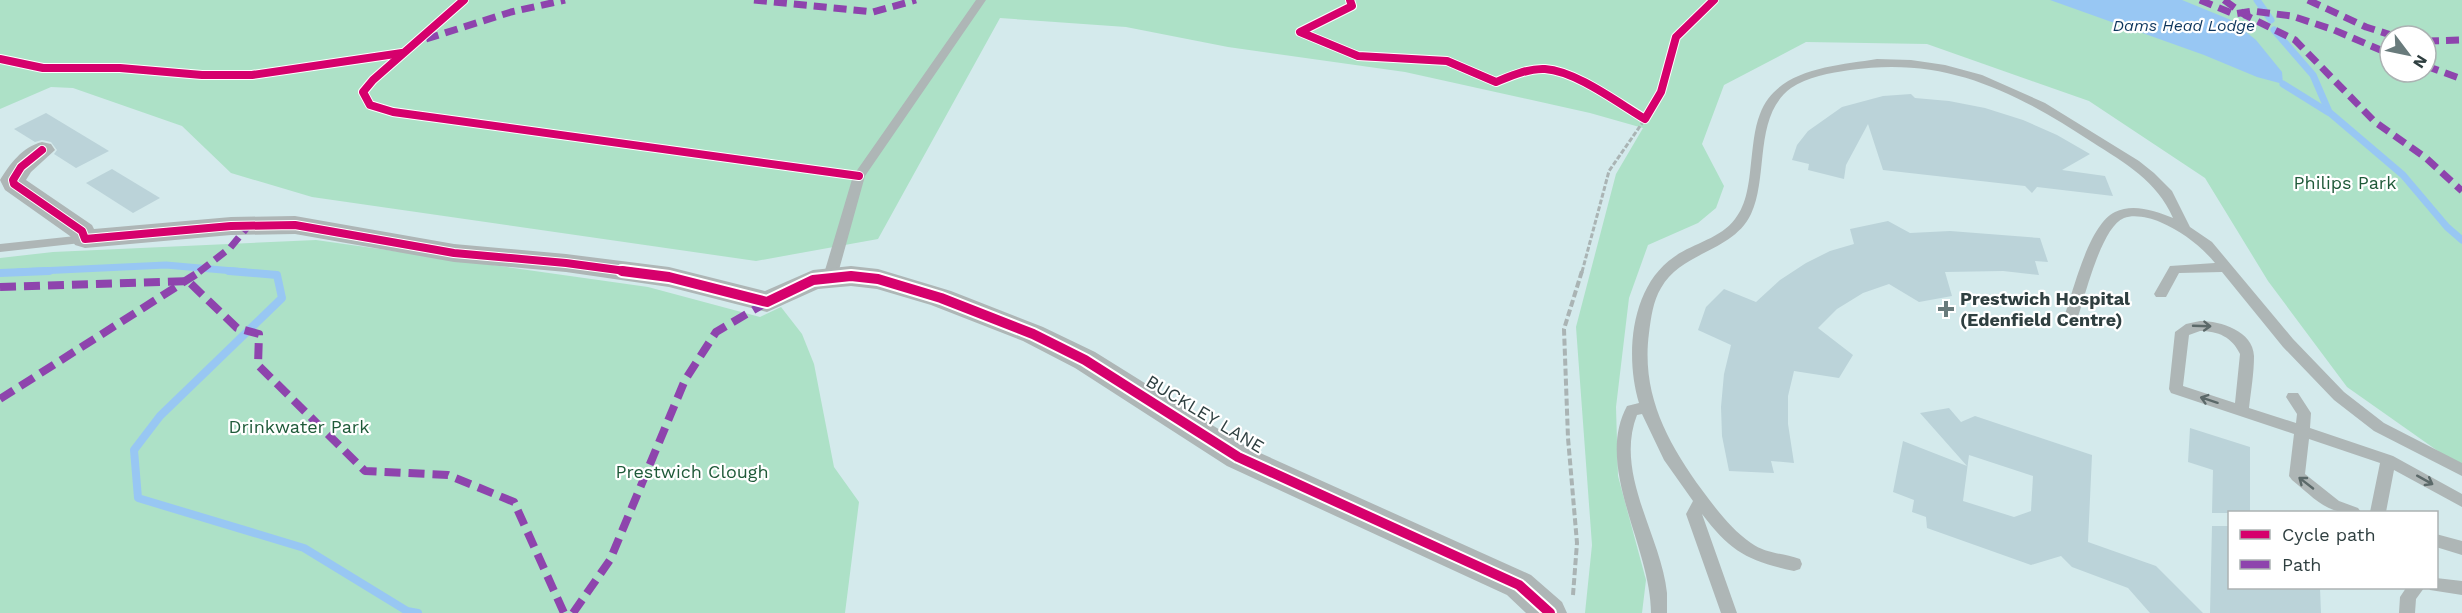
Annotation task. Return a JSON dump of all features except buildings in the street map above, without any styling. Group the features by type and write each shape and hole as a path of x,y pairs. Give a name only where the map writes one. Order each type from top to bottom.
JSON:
{"street":[{"path":"42,150 21,167 13,180 14,184 82,231 86,239"},
{"name":"BUCKLEY LANE","path":"86,239 231,226 295,225 454,253 566,263 669,277 767,302 800,285 830,277 878,279 908,286 1033,334 1085,360 1238,457 1519,585 1561,608"}],"lane":[{"path":"830,277 859,176 981,0"},
{"path":"1794,564 1764,557 1745,548 1719,523 1701,500 1655,431 1646,408 1639,360 1640,336 1646,308 1655,285 1670,266 1685,255 1720,240 1735,229 1744,215 1757,174 1762,122 1766,110 1782,90 1801,79 1850,65 1902,63 1953,70 1996,82 2025,95 2144,170 2166,192 2184,228"},
{"path":"2070,320 2101,236 2110,221 2131,213 2168,220 2184,228 2207,245 2288,343 2339,396 2379,427 2462,470"},
{"path":"0,248 86,239"},
{"path":"2161,294 2175,269 2225,267"},
{"path":"2242,410 2247,354 2245,347 2238,339 2223,330 2207,325 2191,326 2182,332 2176,389 2388,460 2462,501"},
{"path":"2293,397 2304,413 2304,431 2297,476 2334,505 2349,511"},
{"path":"1646,408 1632,410 1626,419 1624,446 1627,480 1658,582 1659,613"},
{"path":"2378,511 2388,460"},
{"path":"1701,500 1694,514 1729,613"},
{"path":"2438,541 2462,548"},
{"path":"2438,585 2462,588"},
{"path":"2407,613 2408,597 2414,589"}],"path":[{"path":"1561,608 1577,543 1568,438 1564,329 1592,238 1609,171 1651,110"},
{"path":"1636,113 1646,119"}],"green space":[{"name":"Philips Park","path":"0,0 2462,0 2462,468 2347,387 2268,281 2205,178 2089,101 1927,44 1806,42 1724,85 1702,144 1724,186 1716,208 1698,223 1648,245 1629,298 1616,407 1618,476 1646,580 1642,613 1585,613 1592,545 1576,327 1616,174 1643,128 1590,113 1405,72 1228,47 1126,27 1000,18 878,239 756,261 312,197 231,173 182,126 73,88 51,87 0,109"},
{"name":"Drinkwater Park","path":"316,240 648,287 760,317 781,307 802,334 814,364 834,467 859,502 845,613 0,613 0,258 53,252"}],"water":[{"name":"Dams Head Lodge","path":"2050,0 2182,0 2231,20 2256,40 2282,72 2283,84 2257,77 2204,55"}],"waterway":[{"path":"2257,0 2271,20"},
{"path":"2274,30 2313,75 2329,112 2403,175 2447,227 2462,240"},
{"path":"2283,84 2328,112"},
{"path":"18,272 166,265 245,272"},
{"path":"0,273 49,271"},
{"path":"229,271 277,275 282,298 160,416 134,450 138,498 304,548 407,611 418,613"}],"marked path":[{"path":"426,39 511,12 565,0"},
{"path":"754,0 873,12 916,0"},
{"path":"2200,0 2234,14 2252,11 2292,16 2334,30 2378,49"},
{"path":"2224,0 2245,15 2295,40 2375,122 2426,158 2462,191"},
{"path":"2308,0 2378,31"},
{"path":"2438,41 2462,40"},
{"path":"2438,70 2462,79"},
{"path":"0,399 188,281 230,248 249,225"},
{"path":"0,287 188,281 237,328 259,334 258,365 365,471 448,475 514,502 564,613"},
{"path":"573,613 610,560 685,380 716,332 767,302"}],"cycle path":[{"path":"464,0 373,80 363,92 370,105 393,112 859,176"},
{"path":"1350,0 1352,6 1300,32 1358,56 1447,61 1496,82 1533,70 1556,71 1582,82 1645,119 1661,92 1676,37 1714,0"},
{"path":"0,59 43,68 120,68 202,75 252,75 402,53"},
{"path":"42,150 21,167 13,180 14,184 82,231 85,239 231,226 295,225 454,253 566,263 669,277 767,302 813,280 851,276 878,279 941,298 1033,334 1085,360 1238,457 1519,585 1550,613"}],"place":[{"name":"Prestwich Hospital (Edenfield Centre)","path":"1946,309"}],"park label":[{"name":"Prestwich Clough","path":"692,472"}]}
